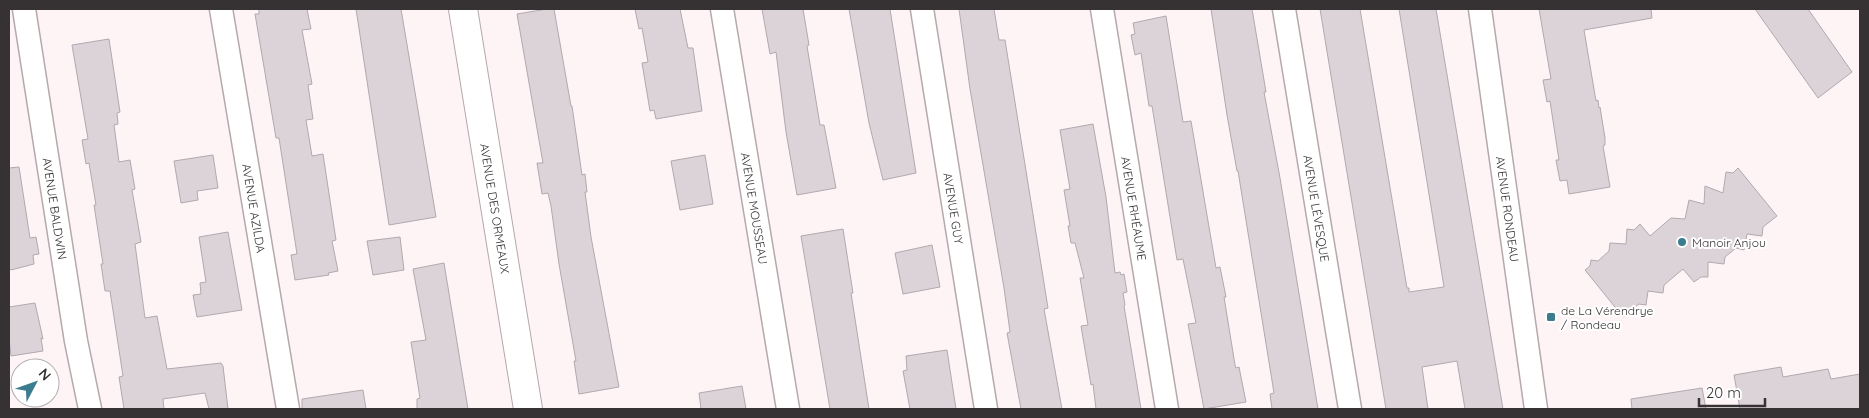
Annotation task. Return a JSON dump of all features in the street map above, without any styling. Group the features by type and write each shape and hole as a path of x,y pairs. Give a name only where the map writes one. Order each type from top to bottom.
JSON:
{"street":[{"name":"AVENUE BALDWIN","path":"24,9 76,342 90,409"},
{"name":"AVENUE AZILDA","path":"221,9 288,409"},
{"name":"AVENUE DES ORMEAUX","path":"463,9 528,409"},
{"name":"AVENUE MOUSSEAU","path":"722,9 788,409"},
{"name":"AVENUE GUY","path":"922,9 986,409"},
{"name":"AVENUE RHÉAUME","path":"1102,9 1168,409"},
{"name":"AVENUE LÉVESQUE","path":"1284,9 1350,409"},
{"name":"AVENUE RONDEAU","path":"1480,9 1536,409"}],"building":[{"path":"259,9 307,9 311,29 302,30 312,84 308,85 313,119 306,120 312,156 323,154 336,240 332,241 338,271 328,273 329,275 295,280 291,255 297,254 279,138 276,138 255,14 259,14"},
{"path":"356,9 401,9 436,217 389,225"},
{"path":"554,9 572,106 582,175 585,174 587,192 585,192 591,237 619,387 579,394 574,361 576,361 551,206 548,193 542,194 537,163 543,163 517,14"},
{"path":"635,9 680,9 688,48 693,48 702,111 656,119 654,110 650,111 642,63 648,62 642,28 639,29"},
{"path":"762,9 803,9 820,125 824,125 836,188 797,195 786,132 776,52 770,54"},
{"path":"849,9 890,9 916,173 883,180 869,123"},
{"path":"959,9 994,9 999,40 1005,40 1048,308 1044,309 1062,409 1021,409 1007,333 1010,332 1004,288 970,89"},
{"path":"1211,9 1252,9 1266,92 1264,92 1318,409 1272,409 1270,394 1274,393"},
{"path":"1320,9 1360,9 1409,292 1444,287 1399,9 1436,9 1503,409 1465,409 1457,361 1422,367 1428,409 1386,409"},
{"path":"1539,9 1651,9 1652,18 1584,30 1596,101 1598,100 1600,107 1605,138 1605,145 1603,146 1610,187 1569,194 1567,180 1560,181 1556,160 1559,160 1550,101 1547,102 1543,80 1551,79"},
{"path":"1755,9 1808,9 1852,72 1818,98"},
{"path":"1166,16 1183,122 1191,121 1216,268 1220,267 1235,365 1236,368 1239,367 1246,402 1204,409 1188,324 1196,323 1183,259 1177,260 1152,106 1149,106 1141,53 1135,55 1131,35 1135,34 1133,23"},
{"path":"109,39 120,112 117,113 118,124 114,125 119,162 130,160 135,189 132,190 141,242 135,244 145,318 157,316 167,369 221,363 223,366 228,409 209,409 205,393 163,399 164,409 124,409 119,377 123,376 110,291 105,291 94,205 96,205 89,163 86,164 82,140 88,139 72,45"},
{"path":"1093,124 1106,197 1115,273 1120,272 1121,275 1124,274 1127,292 1123,293 1124,306 1141,409 1096,409 1081,326 1088,325 1080,278 1084,278 1075,243 1071,243 1068,226 1070,226 1064,190 1070,189 1060,130"},
{"path":"213,155 218,188 197,191 198,200 181,203 174,161"},
{"path":"705,155 713,204 680,210 671,161"},
{"path":"19,167 30,238 36,237 39,254 33,255 34,264 11,270 9,268 9,168"},
{"name":"Manoir Anjou","path":"1738,168 1777,216 1763,227 1762,236 1747,234 1744,250 1736,248 1725,257 1724,264 1708,262 1708,277 1701,277 1694,282 1683,269 1664,285 1663,293 1648,291 1646,305 1639,304 1623,317 1585,270 1590,266 1591,260 1598,261 1609,251 1610,243 1626,244 1627,229 1634,230 1640,224 1650,236 1671,218 1685,219 1689,200 1704,204 1705,186 1723,193 1726,172 1733,173"},
{"path":"843,229 869,409 830,409 801,236"},
{"path":"228,232 242,310 197,317 193,295 201,294 200,283 206,282 199,237"},
{"path":"400,237 404,270 373,275 367,241"},
{"path":"932,245 940,287 903,294 895,253"},
{"path":"444,263 468,409 417,409 417,399 420,398 411,342 426,340 413,269"},
{"path":"35,303 43,339 41,338 43,351 11,356 9,307"},
{"path":"947,350 956,409 910,409 903,371 907,370 906,356"},
{"path":"1781,367 1783,377 1828,369 1831,379 1860,374 1860,409 1740,409 1734,375"},
{"path":"742,386 746,409 701,409 699,393"},
{"path":"1702,388 1706,409 1632,409 1631,399"},
{"path":"363,390 366,409 302,409 302,399"}],"place":[{"name":"Manoir Anjou","path":"1682,242"},
{"name":"de La Vérendrye / Rondeau","path":"1551,317"}]}
